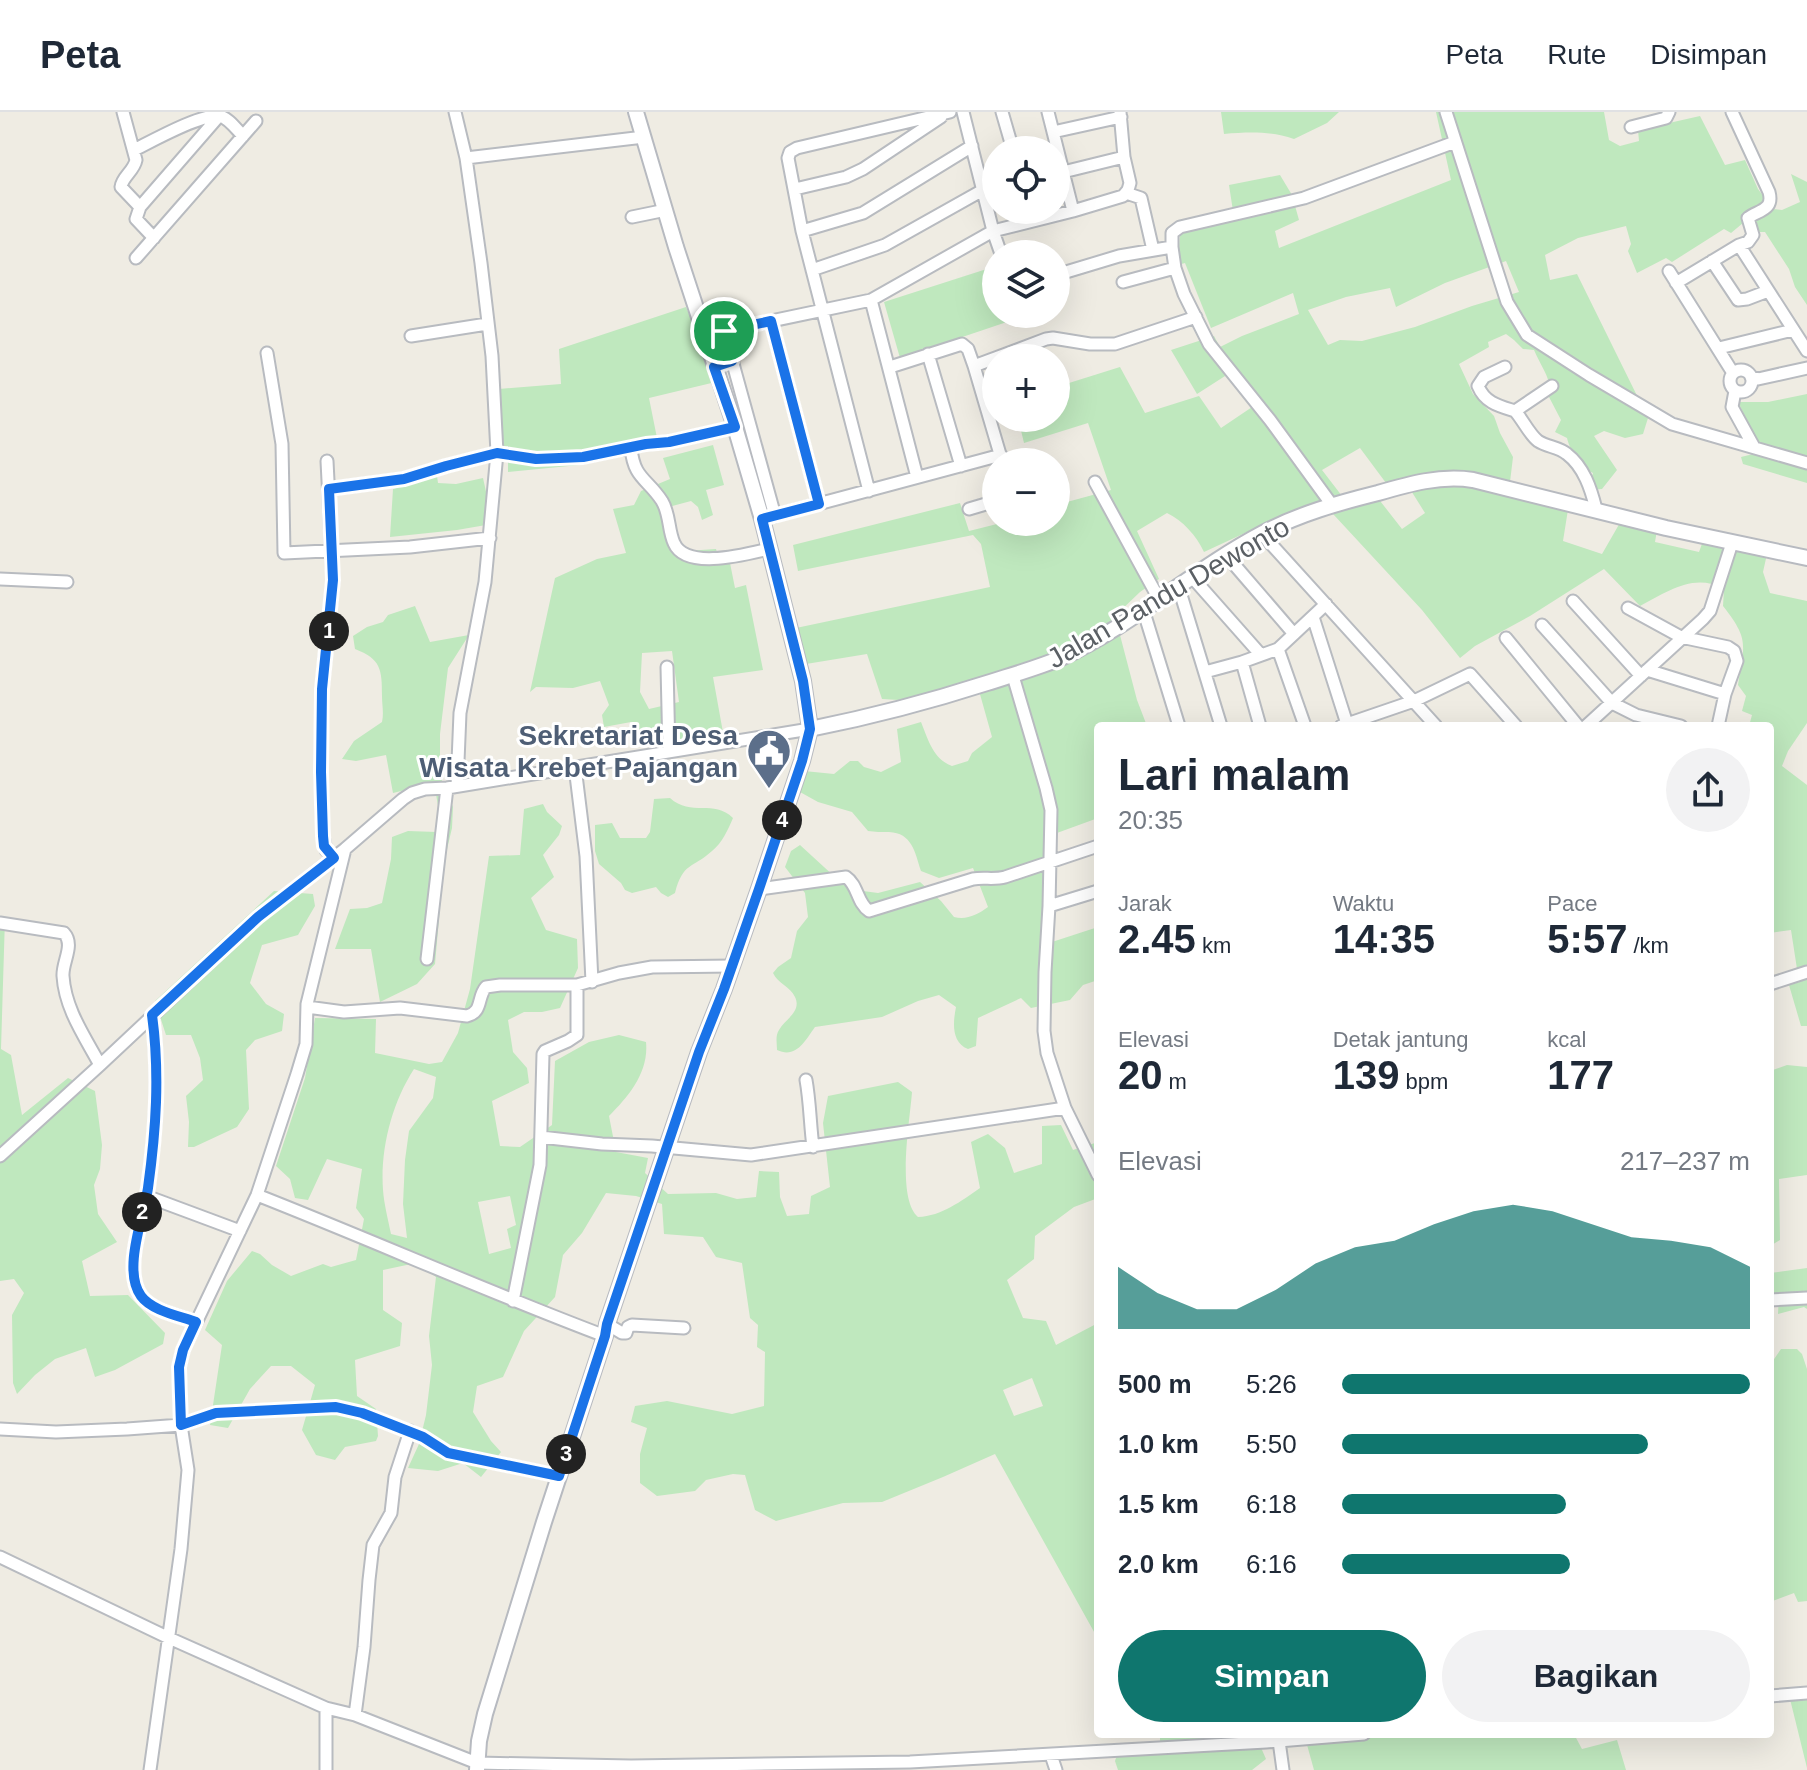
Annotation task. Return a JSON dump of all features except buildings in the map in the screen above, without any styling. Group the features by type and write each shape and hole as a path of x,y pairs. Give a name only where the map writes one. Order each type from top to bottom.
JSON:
{"street":[{"path":"123,112 136,164 121,185 123,191 140,207"},
{"path":"427,959 460,713 485,582 497,453 492,356 481,263 466,158 455,112"},
{"path":"636,112 714,367 768,517"},
{"path":"963,112 982,186"},
{"path":"1002,112 1009,136"},
{"path":"1048,112 1054,136"},
{"path":"1446,112 1507,302 1527,335 1672,424 1807,463"},
{"path":"1629,112 1632,130 1666,118 1669,112"},
{"path":"1676,283 1748,242 1753,235 1748,218 1767,208 1771,200 1732,112"},
{"path":"795,189 846,177 863,169 947,113"},
{"path":"869,491 802,231 788,158 793,150 947,113"},
{"path":"705,335 871,300 993,231 1073,211 1126,193 1130,180 1124,157 1121,114 1053,132"},
{"path":"134,150 190,123 219,116 243,136"},
{"path":"154,238 136,219 140,207 219,116"},
{"path":"136,258 256,121"},
{"path":"466,158 644,137"},
{"path":"1332,505 1209,344 1184,294 1175,268 1172,233 1180,227 1304,198 1455,142"},
{"path":"802,231 863,213 972,146"},
{"path":"1070,170 1124,157"},
{"path":"812,270 885,245 982,191"},
{"path":"1126,193 1141,198 1153,250"},
{"path":"1070,202 1073,211"},
{"path":"632,217 666,210"},
{"path":"991,224 996,240"},
{"path":"1739,245 1807,351"},
{"path":"1070,271 1119,256 1172,247"},
{"path":"1712,261 1738,300 1768,291"},
{"path":"1123,282 1175,268"},
{"path":"1669,271 1733,373"},
{"path":"871,300 917,477"},
{"path":"974,366 1046,339 1115,344 1196,317"},
{"path":"771,321 819,504"},
{"path":"411,336 487,324"},
{"path":"1719,348 1793,330"},
{"path":"477,1766 485,1714 559,1476 699,1052 759,889 810,729 803,681 769,549 768,517 724,331"},
{"path":"890,367 962,344 968,349 999,448"},
{"path":"267,353 282,444 284,553 410,547 490,538"},
{"path":"928,354 961,466"},
{"path":"714,367 732,361"},
{"path":"1505,367 1484,377 1479,388 1488,400 1515,411 1536,439 1572,458 1586,478 1596,509"},
{"path":"1751,377 1758,379 1807,368"},
{"path":"1747,371 1752,384 1748,390 1742,393 1730,386 1729,379 1733,373 1747,371"},
{"path":"1515,411 1552,386"},
{"path":"1735,391 1732,407 1754,447"},
{"path":"329,489 404,479 497,453 536,459 583,457 735,427"},
{"path":"631,448 634,468 665,506 674,543 681,552 694,557 729,558 769,549"},
{"path":"327,461 333,551 332,594 322,689 321,772 324,846 334,858"},
{"path":"768,517 982,462"},
{"name":"Jalan Pandu Dewonto","path":"810,729 914,706 1061,658 1107,633 1262,534 1332,505 1421,481 1461,478 1666,528 1807,558"},
{"path":"1095,482 1159,599"},
{"path":"969,509 982,505"},
{"path":"1262,534 1432,722"},
{"path":"1591,722 1710,611 1732,543"},
{"path":"1226,555 1294,634"},
{"path":"1192,577 1261,655"},
{"path":"0,579 67,582"},
{"path":"1178,585 1220,722"},
{"path":"1573,601 1644,673 1725,694"},
{"path":"1205,672 1278,649 1326,604"},
{"path":"1628,608 1681,637 1734,651 1737,661 1719,722"},
{"path":"1143,609 1178,722"},
{"path":"1313,617 1343,722"},
{"path":"1542,625 1612,703 1636,715 1665,722"},
{"path":"1506,638 1575,722"},
{"path":"1278,649 1304,722"},
{"path":"1242,662 1259,722"},
{"path":"667,667 669,752"},
{"path":"1369,722 1470,674 1512,722"},
{"path":"1013,676 1051,810 1044,1031 1050,1064 1065,1108 1094,1167"},
{"path":"0,1156 258,917 412,793 810,729"},
{"path":"575,767 586,856 592,982"},
{"path":"759,889 846,877 852,882 862,905 869,911 973,879 997,879 1094,847"},
{"path":"150,1770 181,1549 188,1470 181,1425 179,1367 183,1350 257,1195 306,1044 307,1007 345,849"},
{"path":"1049,906 1094,892"},
{"path":"0,923 67,935 69,943 63,976 68,1003 100,1065"},
{"path":"307,1007 344,1012 400,1008 467,1016 479,1007 481,993 486,987 577,985 652,967 733,966"},
{"path":"1774,983 1807,972"},
{"path":"513,1301 540,1165 543,1054 577,1035 577,985"},
{"path":"152,1015 157,1059 156,1103 152,1162 136,1243 135,1277 140,1295 152,1305 196,1322"},
{"path":"806,1080 813,1147"},
{"path":"541,1137 751,1155 1065,1108"},
{"path":"257,1195 513,1301 606,1330 626,1333 632,1325 684,1328"},
{"path":"146,1196 240,1231"},
{"path":"1774,1300 1807,1298"},
{"path":"0,1429 56,1432 181,1425 216,1413 336,1407 410,1431 448,1453 559,1476"},
{"path":"355,1715 373,1545 391,1513 395,1477 410,1431"},
{"path":"0,1557 169,1638 326,1708 355,1715 477,1766 631,1768 910,1762 1269,1739 1283,1770"},
{"path":"1774,1696 1807,1693"},
{"path":"326,1708 326,1770"},
{"path":"1051,1755 1056,1770"}],"green space":[{"path":"1221,112 1339,112 1327,123 1294,139 1259,133 1224,134"},
{"path":"1436,112 1604,112 1609,140 1620,146 1639,141 1638,130 1700,116 1725,165 1745,160 1758,189 1773,209 1782,210 1800,202 1791,174 1807,182 1807,305 1765,232 1760,232 1752,223 1743,223 1731,233 1724,229 1672,262 1666,258 1637,273 1628,251 1631,244 1626,226 1578,238 1545,255 1550,280 1577,274 1648,418 1643,434 1625,438 1604,431 1594,436 1617,470 1602,489 1587,490 1593,473 1576,458 1567,438 1555,432 1561,420 1549,397 1548,379 1534,350 1523,349 1506,334 1488,342 1489,347 1459,364 1473,394 1494,416 1513,457 1510,482 1570,497 1563,541 1602,554 1621,521 1657,530 1655,542 1699,552 1703,541 1767,554 1763,572 1770,593 1807,601 1807,723 1782,766 1807,785 1807,1026 1801,1026 1789,985 1799,982 1791,930 1774,932 1774,722 1750,722 1752,715 1742,711 1746,696 1738,685 1743,643 1738,627 1723,606 1724,589 1713,584 1691,583 1640,606 1604,569 1460,658 1422,610 1321,501 1204,552 1188,529 1167,513 1137,531 1159,579 1115,616 1145,722 1094,722 1094,819 1046,837 1052,942 1094,928 1094,981 1083,985 1070,1000 1031,1008 1021,998 978,1018 976,1046 968,1049 956,1037 956,1007 939,995 882,1017 815,1027 795,1050 777,1050 778,1032 795,1011 797,1002 793,993 773,973 791,958 797,931 808,917 805,893 785,867 791,851 800,845 848,889 878,893 920,882 954,917 972,916 988,907 973,868 939,878 921,871 911,845 903,836 868,831 852,812 818,802 800,792 804,771 834,774 850,761 858,761 864,767 881,772 901,762 897,729 921,722 940,759 952,766 968,761 972,753 992,737 976,680 899,700 882,699 867,654 806,664 796,628 990,587 981,544 973,535 798,571 793,545 960,503 969,531 982,528 982,536 1070,536 1070,501 1111,490 1088,423 1070,429 1070,383 1120,367 1145,413 1199,396 1221,428 1261,401 1236,369 1197,394 1171,350 1214,336 1220,347 1299,314 1293,293 1211,328 1185,263 1178,265 1180,235 1177,222 1233,211 1229,185 1280,175 1292,195 1299,220 1275,231 1279,248 1451,180","holes":["1506,261 1519,292 1415,327 1362,341 1340,340 1328,345 1308,310 1346,297 1390,288 1396,307 1445,283","1360,448 1386,483 1410,489 1425,513 1402,529 1370,488 1342,496 1322,470"]},
{"path":"982,270 982,328 989,328 900,358 884,302"},
{"path":"686,307 696,330 709,328 724,380 649,398 657,438 577,451 579,465 508,472 508,446 501,447 499,389 561,384 559,349"},
{"path":"1807,394 1807,483 1743,464 1741,457 1753,454 1758,443 1738,402 1768,402"},
{"path":"1021,432 1059,432 1024,443"},
{"path":"713,445 724,485 706,490 713,515 702,520 698,507 691,501 661,509 671,552 716,549 720,563 730,563 735,588 746,585 763,670 713,677 724,738 659,748 641,746 631,722 604,727 602,715 609,705 600,681 573,688 536,687 530,692 555,578 597,559 626,553 613,509 634,505 641,491 670,479 663,458","holes":["672,651 679,702 649,709 640,692 642,653"]},
{"path":"437,476 438,483 456,484 483,478 487,496 486,525 390,537 393,489"},
{"path":"415,606 430,642 469,635 448,668 440,734 440,776 453,807 452,828 444,862 435,964 417,984 380,1002 371,949 335,949 350,909 382,903 392,837 408,831 437,832 440,817 434,783 393,793 386,755 356,761 342,759 354,741 383,719 378,666 370,657 355,649 353,636 383,622 388,615"},
{"path":"670,798 686,806 726,812 733,818 716,848 681,876 675,893 668,897 656,887 632,893 625,890 599,864 595,851 595,825 612,823 620,838 646,838 650,832 654,799"},
{"path":"543,804 562,826 559,835 543,855 554,877 531,898 546,930 577,939 578,968 560,1008 524,1012 508,1020 513,1052 527,1068 529,1083 492,1101 500,1146 520,1147 552,1125 555,1061 589,1042 619,1035 646,1042 646,1053 636,1083 609,1116 616,1152 648,1158 645,1173 668,1194 716,1193 737,1199 756,1197 759,1171 779,1172 780,1197 787,1216 809,1214 811,1196 830,1187 823,1123 828,1096 898,1082 912,1092 906,1176 911,1207 918,1217 943,1211 980,1188 971,1142 988,1134 1005,1148 1014,1173 1042,1164 1042,1126 1061,1125 1073,1150 1094,1143 1094,1200 1074,1207 1035,1236 1034,1259 1007,1280 1023,1318 1046,1321 1056,1345 1094,1325 1094,1632 995,1454 882,1502 843,1503 776,1521 755,1510 745,1475 733,1474 706,1480 695,1491 657,1496 640,1483 640,1454 647,1428 631,1422 635,1406 667,1401 732,1414 764,1406 765,1352 757,1347 758,1325 750,1318 742,1263 716,1257 703,1237 664,1234 662,1204 636,1196 606,1193 582,1233 563,1255 555,1297 524,1331 503,1377 477,1386 473,1412 501,1452 481,1477 463,1463 438,1471 408,1468 419,1444 426,1415 432,1365 429,1336 436,1277 416,1263 383,1270 383,1310 402,1323 400,1346 355,1360 357,1396 376,1409 376,1441 345,1447 335,1460 316,1455 302,1430 315,1385 291,1366 271,1366 250,1389 228,1428 210,1425 222,1345 205,1330 227,1281 252,1251 291,1276 323,1264 331,1267 356,1260 364,1219 356,1208 362,1169 327,1159 308,1200 295,1198 290,1179 276,1166 305,1078 315,1018 376,1019 375,1053 429,1064 442,1062 458,1033 470,989 489,856 520,855 524,809","holes":["414,1069 436,1077 433,1098 409,1131 403,1204 407,1238 391,1234 384,1201 383,1159 399,1096","510,1196 516,1225 507,1229 511,1248 489,1254 478,1202","1032,1378 1043,1406 1014,1416 1003,1390"]},
{"path":"274,891 313,894 315,906 298,935 262,945 250,983 266,1004 284,1014 282,1031 255,1040 246,1050 249,1109 237,1127 188,1147 186,1096 203,1080 200,1058 191,1035 166,1035 155,1001"},
{"path":"0,917 5,918 1,1049 11,1055 22,1115 68,1078 95,1091 102,1145 100,1169 94,1185 98,1214 117,1242 82,1261 90,1296 128,1295 165,1333 163,1344 115,1370 95,1377 86,1348 55,1359 17,1394 13,1383 12,1315 24,1293 14,1279 0,1281"},
{"path":"1787,1065 1807,1067 1807,1175 1779,1179 1780,1240 1774,1244 1774,1070"},
{"path":"1807,1268 1807,1309 1804,1307 1778,1314 1779,1295 1774,1295 1774,1272"},
{"path":"1781,1349 1797,1349 1807,1369 1807,1601 1798,1602 1794,1593 1774,1600 1774,1359"},
{"path":"1807,1697 1807,1768 1790,1699"},
{"path":"1160,1738 1257,1738 1266,1759 1252,1770 1118,1770 1115,1761 1121,1743 1160,1743"},
{"path":"1305,1738 1576,1738 1582,1749 1617,1740 1626,1770 1314,1770"}],"place":[{"name":"Sekretariat Desa Wisata Krebet Pajangan","path":"769,790"}],"route":[{"path":"771,321 819,504 762,519 803,681 810,729 759,889 699,1052 607,1324 559,1476 448,1453 423,1437 389,1422 336,1407 216,1413 181,1425 179,1367 196,1322 146,1301 140,1295 135,1277 138,1226 152,1162 156,1103 157,1059 152,1015 258,917 334,858 324,846 321,772 322,689 333,580 329,489 404,479 497,453 536,459 583,457 735,427 714,367 732,361 724,331 771,321"}]}
